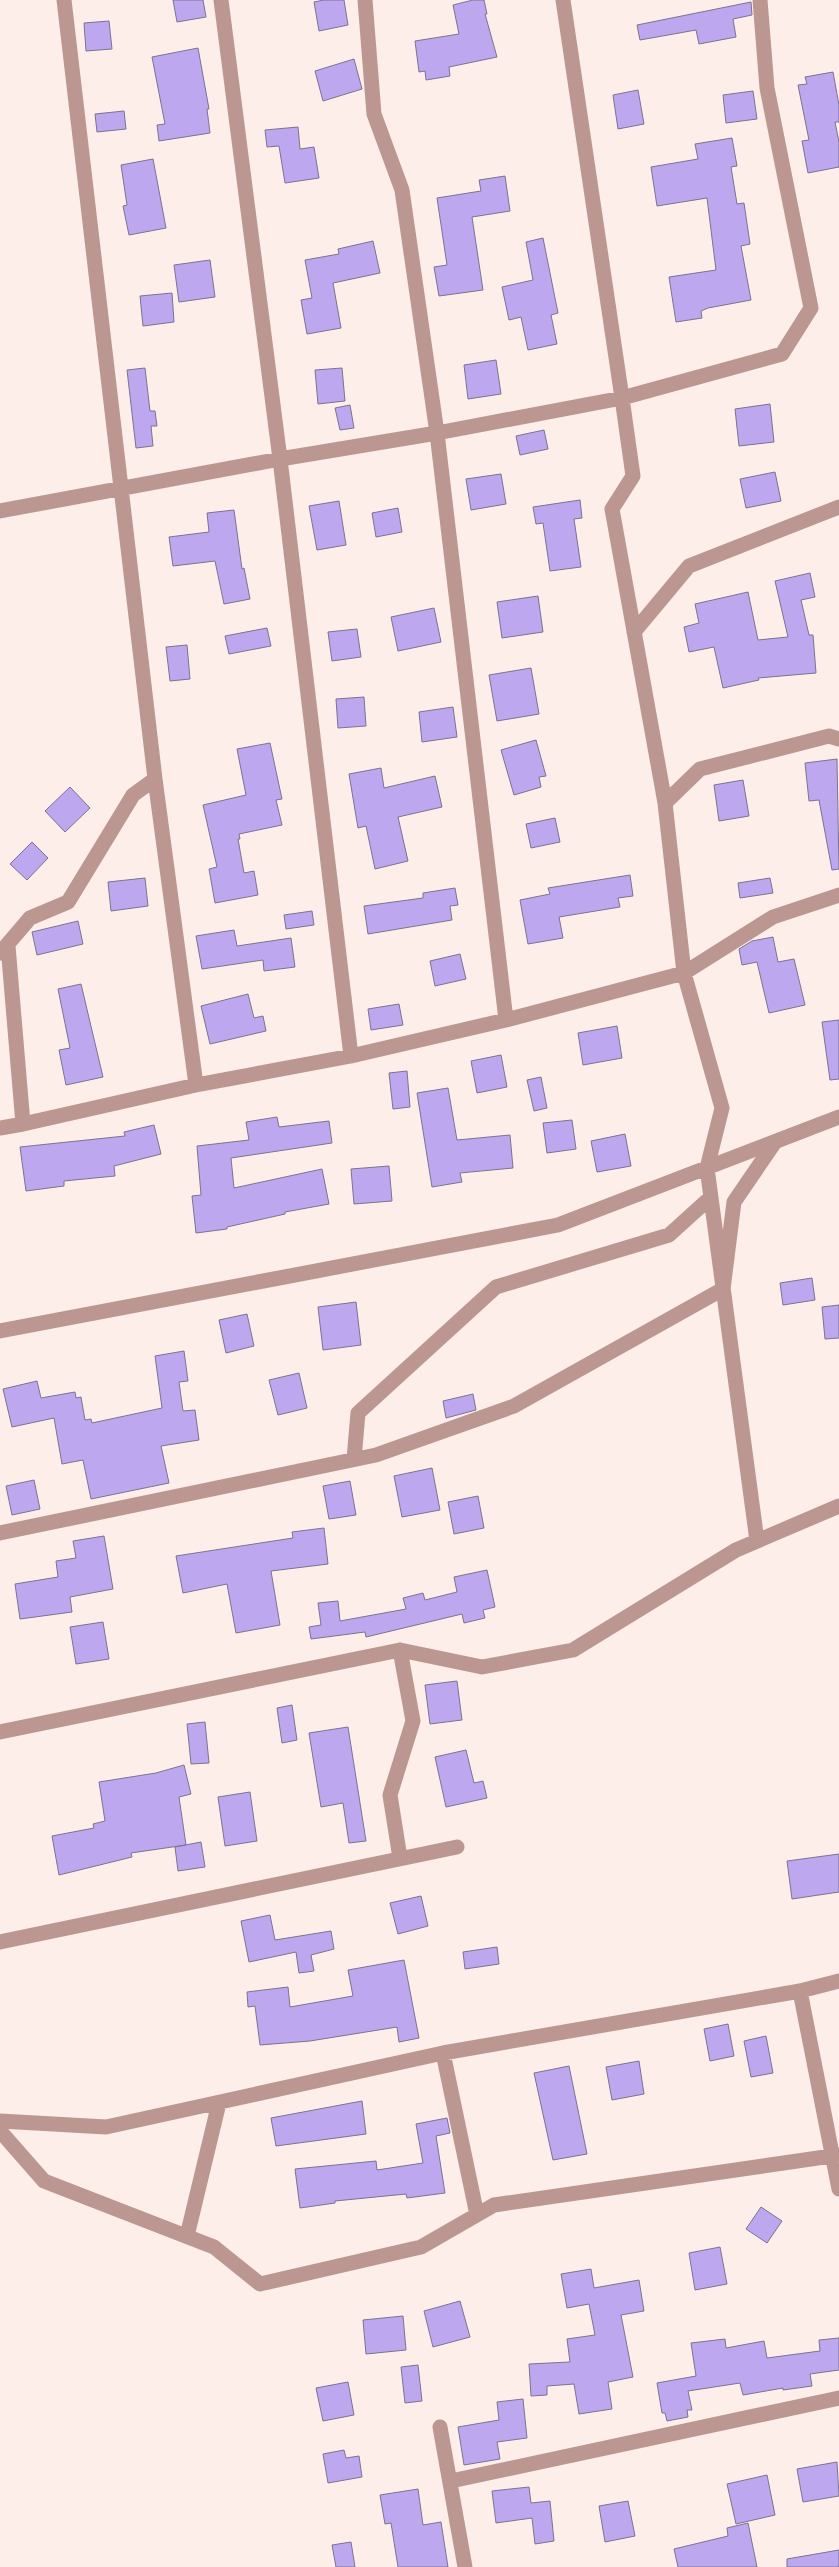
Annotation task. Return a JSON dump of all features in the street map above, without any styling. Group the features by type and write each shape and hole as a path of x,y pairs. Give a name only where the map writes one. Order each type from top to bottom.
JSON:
{"street":[{"path":"64,0 155,778 196,1084"},
{"path":"221,0 280,459 351,1056"},
{"path":"365,0 374,114 402,190 437,433 506,1020"},
{"path":"563,0 633,476 612,509 666,803 684,973 722,1108 707,1168 757,1541"},
{"path":"0,511 122,487 437,433 622,398 782,354 811,308 767,88 760,0"},
{"path":"634,632 689,566 839,507"},
{"path":"666,803 700,769 829,736 839,739"},
{"path":"23,1124 4,950 30,918 68,902 134,795 155,778"},
{"path":"0,1128 196,1084 351,1056 506,1020 684,973 773,917 839,895"},
{"path":"0,1331 558,1225 837,1117"},
{"path":"723,1289 734,1202 774,1142"},
{"path":"354,1459 358,1413 496,1287 669,1235 711,1197"},
{"path":"0,1533 376,1455 514,1406 723,1289"},
{"path":"0,1732 400,1650 482,1667 572,1650 736,1550 839,1506"},
{"path":"400,1650 413,1721 390,1795 400,1858"},
{"path":"0,1942 457,1847"},
{"path":"0,2121 106,2127 443,2054 800,1991 839,1981"},
{"path":"800,1991 836,2156 839,2189"},
{"path":"443,2054 477,2215"},
{"path":"187,2236 219,2103"},
{"path":"0,2131 44,2181 214,2247 260,2284 421,2247 494,2205 836,2156"},
{"path":"451,2481 839,2398"},
{"path":"440,2427 465,2567"}],"building":[{"path":"173,0 203,0 206,17 177,22"},
{"path":"344,0 348,25 319,31 314,2"},
{"path":"473,0 484,0 487,14 485,14 497,57 449,67 450,76 426,80 425,71 419,72 415,41 459,34 453,5"},
{"path":"751,2 752,15 733,19 736,37 699,44 696,30 640,40 637,25"},
{"path":"109,21 112,49 86,51 84,23"},
{"path":"198,48 209,109 207,109 210,133 159,141 157,125 165,124 152,57"},
{"path":"354,59 362,89 323,101 315,71"},
{"path":"833,72 839,105 839,122 835,122 839,142 839,167 808,173 802,141 809,140 798,85 807,84 805,77"},
{"path":"638,90 644,124 618,129 613,95"},
{"path":"753,91 757,119 726,123 723,95"},
{"path":"124,111 126,129 97,132 95,114"},
{"path":"298,127 300,149 314,147 319,178 285,183 279,146 267,147 265,130"},
{"path":"732,138 737,166 731,167 737,204 744,203 750,244 741,246 751,300 708,308 701,311 702,318 676,322 669,277 716,270 707,198 657,206 651,167 698,159 695,144"},
{"path":"153,159 166,228 129,235 123,206 127,205 121,165"},
{"path":"505,176 510,211 472,217 483,290 439,296 434,267 447,265 437,198 481,191 479,180"},
{"path":"543,238 558,313 551,315 557,344 528,350 521,317 509,320 502,287 533,280 526,242"},
{"path":"373,241 380,273 333,283 341,328 307,334 301,300 312,298 305,260 339,254 338,249"},
{"path":"210,260 215,297 179,302 174,265"},
{"path":"172,293 174,322 143,326 140,296"},
{"path":"496,360 501,394 468,399 464,365"},
{"path":"145,368 150,411 155,411 157,426 151,426 153,446 136,448 127,370"},
{"path":"342,368 345,401 318,404 315,370"},
{"path":"770,404 774,442 739,446 735,409"},
{"path":"350,405 354,428 340,430 335,408"},
{"path":"544,430 548,449 520,455 516,436"},
{"path":"775,472 781,501 746,508 740,479"},
{"path":"501,474 506,504 471,510 466,479"},
{"path":"580,500 582,518 574,519 581,567 550,571 543,523 536,524 533,507"},
{"path":"339,501 346,545 317,550 309,506"},
{"path":"398,508 402,532 376,537 372,513"},
{"path":"234,510 242,569 244,568 250,599 224,604 215,561 173,566 169,537 209,532 207,513"},
{"path":"810,573 815,597 801,600 809,635 813,635 816,673 758,678 759,680 723,688 714,647 689,652 684,627 699,623 695,604 748,592 758,640 788,637 775,581"},
{"path":"538,596 543,632 502,638 497,602"},
{"path":"434,608 441,642 398,651 391,617"},
{"path":"267,628 271,646 229,654 225,636"},
{"path":"357,629 361,657 332,661 328,632"},
{"path":"187,645 190,679 170,681 166,647"},
{"path":"531,668 539,714 497,721 489,675"},
{"path":"364,697 366,726 338,728 336,699"},
{"path":"453,707 457,737 422,742 419,712"},
{"path":"536,740 546,776 539,777 541,787 514,795 501,750"},
{"path":"270,743 282,799 276,800 282,825 239,834 240,839 238,839 244,873 254,871 258,895 215,903 209,869 217,867 203,805 246,795 237,749"},
{"path":"837,759 839,869 832,870 819,800 809,801 805,763"},
{"path":"381,768 384,788 435,776 442,807 398,817 408,861 375,869 366,826 358,828 349,774"},
{"path":"743,780 749,816 719,821 714,785"},
{"path":"70,787 90,808 65,832 45,811"},
{"path":"555,818 560,842 531,848 526,824"},
{"path":"32,842 48,858 27,880 10,864"},
{"path":"630,875 633,896 618,898 620,907 559,917 563,938 528,944 520,900 550,894 548,888"},
{"path":"145,878 148,906 111,911 108,882"},
{"path":"770,878 773,893 740,898 738,883"},
{"path":"455,888 458,905 450,906 452,920 368,934 364,906 423,898 423,893"},
{"path":"312,911 314,925 286,929 284,915"},
{"path":"78,921 83,944 37,955 32,932"},
{"path":"234,930 237,946 291,938 295,967 264,971 263,960 202,969 196,936"},
{"path":"773,937 778,962 794,959 805,1005 769,1013 757,962 742,965 739,949 752,941"},
{"path":"460,954 466,979 435,986 430,961"},
{"path":"81,984 103,1077 66,1085 59,1050 70,1048 58,989"},
{"path":"248,994 254,1018 263,1016 266,1031 210,1044 201,1006"},
{"path":"399,1004 403,1025 371,1030 368,1009"},
{"path":"839,1020 839,1079 830,1080 822,1022"},
{"path":"617,1026 622,1058 583,1065 578,1033"},
{"path":"501,1055 507,1087 477,1093 471,1061"},
{"path":"407,1071 410,1107 393,1109 389,1073"},
{"path":"541,1077 547,1108 534,1111 527,1080"},
{"path":"448,1088 457,1140 510,1135 513,1168 460,1173 462,1182 432,1187 417,1093"},
{"path":"277,1117 279,1127 329,1121 332,1143 231,1158 234,1188 322,1169 329,1204 285,1212 285,1214 227,1227 227,1229 196,1233 192,1196 201,1195 197,1146 249,1140 246,1122"},
{"path":"572,1120 576,1149 547,1153 543,1123"},
{"path":"154,1125 161,1154 114,1166 115,1176 64,1181 64,1186 26,1191 20,1147 125,1136 124,1132"},
{"path":"625,1134 631,1166 597,1172 591,1141"},
{"path":"389,1166 392,1201 354,1204 351,1169"},
{"path":"812,1278 815,1300 783,1305 780,1283"},
{"path":"356,1302 361,1345 323,1350 318,1307"},
{"path":"839,1305 839,1338 825,1339 822,1307"},
{"path":"247,1314 254,1346 226,1353 219,1320"},
{"path":"184,1351 188,1381 179,1382 183,1411 195,1410 199,1440 161,1446 169,1483 91,1499 83,1460 62,1464 54,1418 12,1427 3,1389 37,1381 41,1398 75,1392 76,1398 81,1397 85,1420 91,1419 92,1423 162,1408 155,1356"},
{"path":"299,1373 307,1408 278,1415 269,1380"},
{"path":"473,1394 476,1410 446,1418 443,1401"},
{"path":"432,1468 440,1510 402,1517 394,1476"},
{"path":"34,1480 40,1509 12,1515 6,1486"},
{"path":"350,1481 356,1515 329,1519 323,1486"},
{"path":"478,1496 484,1528 454,1534 448,1502"},
{"path":"324,1528 328,1564 271,1571 280,1625 236,1633 227,1584 183,1593 176,1556 293,1538 292,1532"},
{"path":"104,1536 113,1589 70,1597 72,1612 20,1619 15,1584 58,1577 56,1561 76,1558 73,1541"},
{"path":"487,1570 495,1607 483,1610 485,1618 464,1623 462,1614 366,1637 365,1632 311,1639 309,1627 321,1625 318,1603 338,1601 340,1621 406,1609 403,1598 423,1593 425,1600 457,1592 454,1577"},
{"path":"103,1622 109,1659 76,1664 70,1627"},
{"path":"457,1681 462,1720 430,1724 425,1685"},
{"path":"292,1705 297,1740 282,1743 277,1708"},
{"path":"205,1722 209,1763 191,1764 187,1724"},
{"path":"348,1727 366,1841 349,1843 343,1803 321,1807 309,1733"},
{"path":"466,1750 474,1783 483,1781 487,1798 446,1807 435,1757"},
{"path":"184,1765 191,1794 179,1797 186,1845 131,1853 132,1857 59,1875 52,1836 94,1828 93,1824 105,1821 99,1782 156,1773"},
{"path":"250,1792 257,1841 225,1846 218,1797"},
{"path":"201,1842 205,1867 178,1871 175,1847"},
{"path":"839,1854 839,1892 792,1899 787,1861"},
{"path":"421,1896 428,1926 398,1934 390,1903"},
{"path":"270,1915 275,1940 331,1931 334,1949 311,1955 314,1971 299,1973 296,1952 249,1962 241,1921"},
{"path":"497,1947 499,1964 465,1969 463,1952"},
{"path":"404,1960 419,2038 399,2042 397,2027 310,2041 260,2045 255,2006 248,2007 247,1992 288,1987 290,2007 353,1996 348,1970"},
{"path":"728,2024 734,2056 710,2061 704,2029"},
{"path":"766,2036 773,2073 751,2077 744,2041"},
{"path":"639,2061 644,2094 612,2100 606,2067"},
{"path":"569,2066 587,2154 553,2160 534,2073"},
{"path":"362,2101 366,2134 276,2146 271,2118"},
{"path":"447,2118 450,2133 436,2136 445,2193 407,2198 406,2194 335,2201 335,2203 300,2208 295,2169 376,2161 377,2170 423,2163 416,2124"},
{"path":"761,2207 782,2221 767,2243 746,2229"},
{"path":"720,2247 727,2284 695,2290 689,2253"},
{"path":"591,2269 594,2288 639,2280 644,2311 621,2315 633,2377 608,2382 612,2409 579,2414 574,2384 547,2386 547,2395 531,2396 529,2364 570,2362 567,2339 595,2335 589,2304 567,2308 561,2274"},
{"path":"460,2301 470,2337 433,2347 424,2311"},
{"path":"403,2316 406,2350 366,2354 363,2320"},
{"path":"839,2338 839,2370 810,2374 812,2386 783,2390 783,2388 743,2395 740,2383 688,2391 692,2410 687,2410 688,2417 667,2421 665,2413 662,2413 657,2383 696,2376 691,2343 725,2339 726,2348 764,2341 767,2358 820,2351 819,2340"},
{"path":"418,2365 422,2401 405,2403 401,2367"},
{"path":"348,2382 354,2415 323,2421 316,2388"},
{"path":"523,2399 527,2438 497,2442 500,2459 464,2465 458,2427 499,2420 497,2402"},
{"path":"344,2450 346,2458 359,2456 362,2477 328,2483 323,2454"},
{"path":"837,2462 839,2496 803,2502 797,2469"},
{"path":"767,2475 775,2515 736,2524 727,2484"},
{"path":"529,2487 531,2503 550,2501 554,2541 535,2544 532,2518 496,2523 492,2491"},
{"path":"418,2489 423,2525 441,2522 448,2567 398,2567 391,2523 385,2524 380,2495"},
{"path":"628,2501 635,2536 605,2542 599,2506"},
{"path":"748,2523 757,2567 678,2567 674,2549 728,2536 727,2528"},
{"path":"351,2542 355,2567 336,2567 332,2545"},
{"path":"839,2550 839,2567 787,2567 787,2559"}]}
